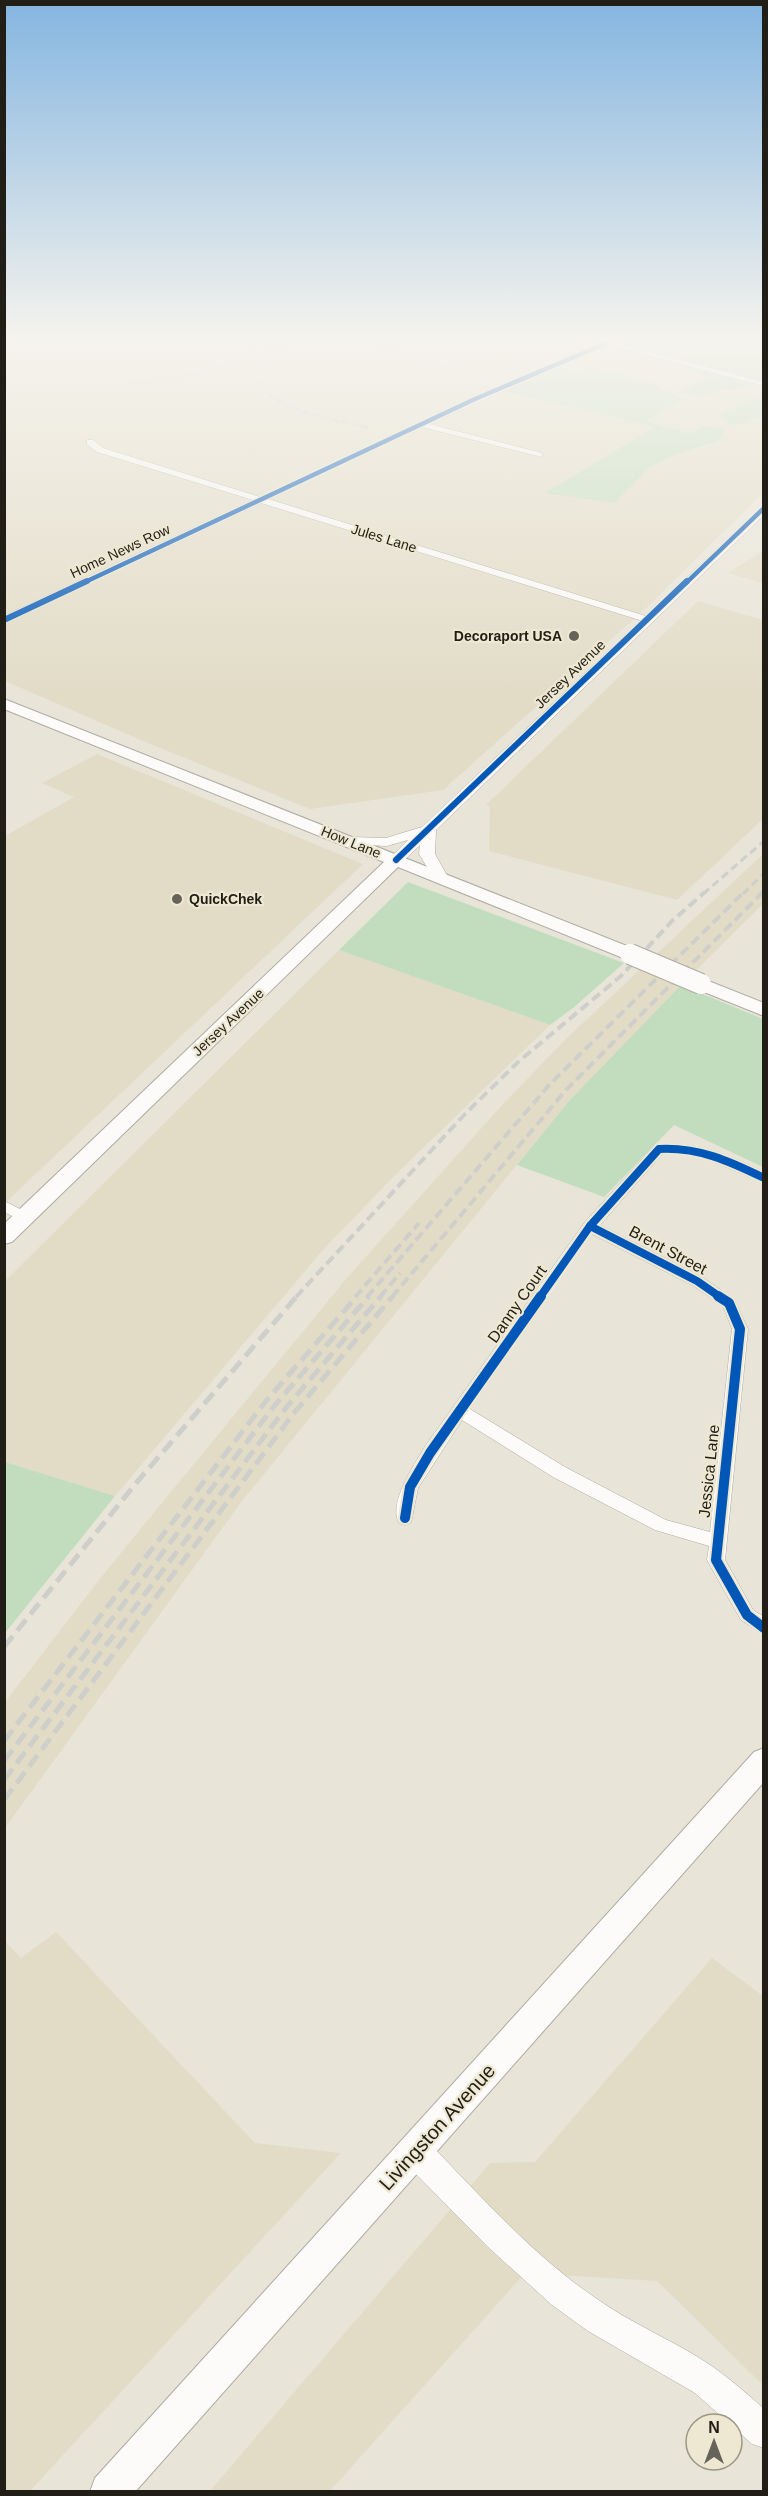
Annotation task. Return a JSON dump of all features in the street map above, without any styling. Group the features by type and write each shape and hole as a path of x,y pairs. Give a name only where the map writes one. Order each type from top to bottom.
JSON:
{"main road":[{"name":"How Lane","path":"4,703 764,1010"},
{"path":"350,842 365,867 359,896"},
{"name":"Jersey Avenue","path":"4,1237 396,860"},
{"path":"359,896 399,880 441,879"},
{"name":"Livingston Avenue","path":"109,2492 764,1761"}],"street":[{"name":"Jules Lane","path":"128,458 646,619"},
{"name":"Home News Row","path":"4,620 348,458"},
{"name":"Jersey Avenue","path":"396,860 764,508"},
{"path":"350,842 393,841 429,829 426,850 441,879"},
{"name":"Danny Court","path":"405,1518 410,1487 460,1411 590,1226 659,1149 681,1146 710,1152 764,1178"},
{"path":"4,1206 25,1217"},
{"name":"Brent Street","path":"590,1226 697,1281 729,1303"},
{"name":"Jessica Lane","path":"729,1303 740,1329 716,1560 747,1615 764,1628"},
{"path":"460,1411 559,1472 661,1525 717,1541"},
{"path":"416,2152 531,2266 567,2296 610,2326 697,2375 719,2391 764,2432"}],"shaded area":[{"path":"4,458 603,458 546,492 614,503 651,465 666,458 763,458 763,493 643,611 443,790 310,809 143,741 5,681"},
{"path":"763,551 763,583 728,573"},
{"path":"698,601 763,620 763,819 677,900 489,851 490,807 486,805"},
{"path":"97,754 363,864 5,1203 5,836 74,797 42,783"},
{"path":"763,854 763,904 569,1101 242,1501 5,1828 5,1702 106,1571 346,1279 503,1104 566,1039"},
{"path":"339,950 550,1025 394,1176 322,1251 115,1496 5,1462 5,1281"},
{"path":"56,1932 255,2143 341,2153 30,2491 5,2491 5,1941 21,1958"},
{"path":"712,1958 763,1996 763,2385 657,2281 525,2273 330,2491 209,2492 490,2163 535,2162"}],"green space":[{"path":"603,458 667,458 651,466 614,503 545,493"},
{"path":"408,882 624,963 550,1025 339,950"},
{"path":"681,985 763,1019 763,1167 674,1125 604,1197 517,1165 569,1101"},
{"path":"4,1462 115,1496 5,1633"}],"railway":[{"path":"703,894 764,841"},
{"path":"743,894 764,873"},
{"path":"296,1297 465,1114 518,1062 621,976 672,921 705,892"},
{"path":"367,1297 550,1084 744,892"},
{"path":"392,1297 566,1090 763,892"},
{"path":"355,1297 419,1223"},
{"path":"380,1297 400,1273"},
{"path":"4,1647 137,1482 297,1296"},
{"path":"4,1741 266,1401 357,1296"},
{"path":"4,1761 275,1405 369,1296"},
{"path":"4,1780 285,1409 381,1296"},
{"path":"4,1800 294,1413 393,1296"}],"cycle path":[{"path":"4,620 348,458"},
{"path":"396,860 764,508"},
{"path":"405,1518 410,1487 430,1453 590,1226 659,1149 701,1151 764,1178"},
{"path":"590,1226 697,1281 729,1303 740,1329 716,1560 747,1615 764,1628"}],"place":[{"name":"Decoraport USA","path":"574,636"},
{"name":"QuickChek","path":"177,899"}]}
